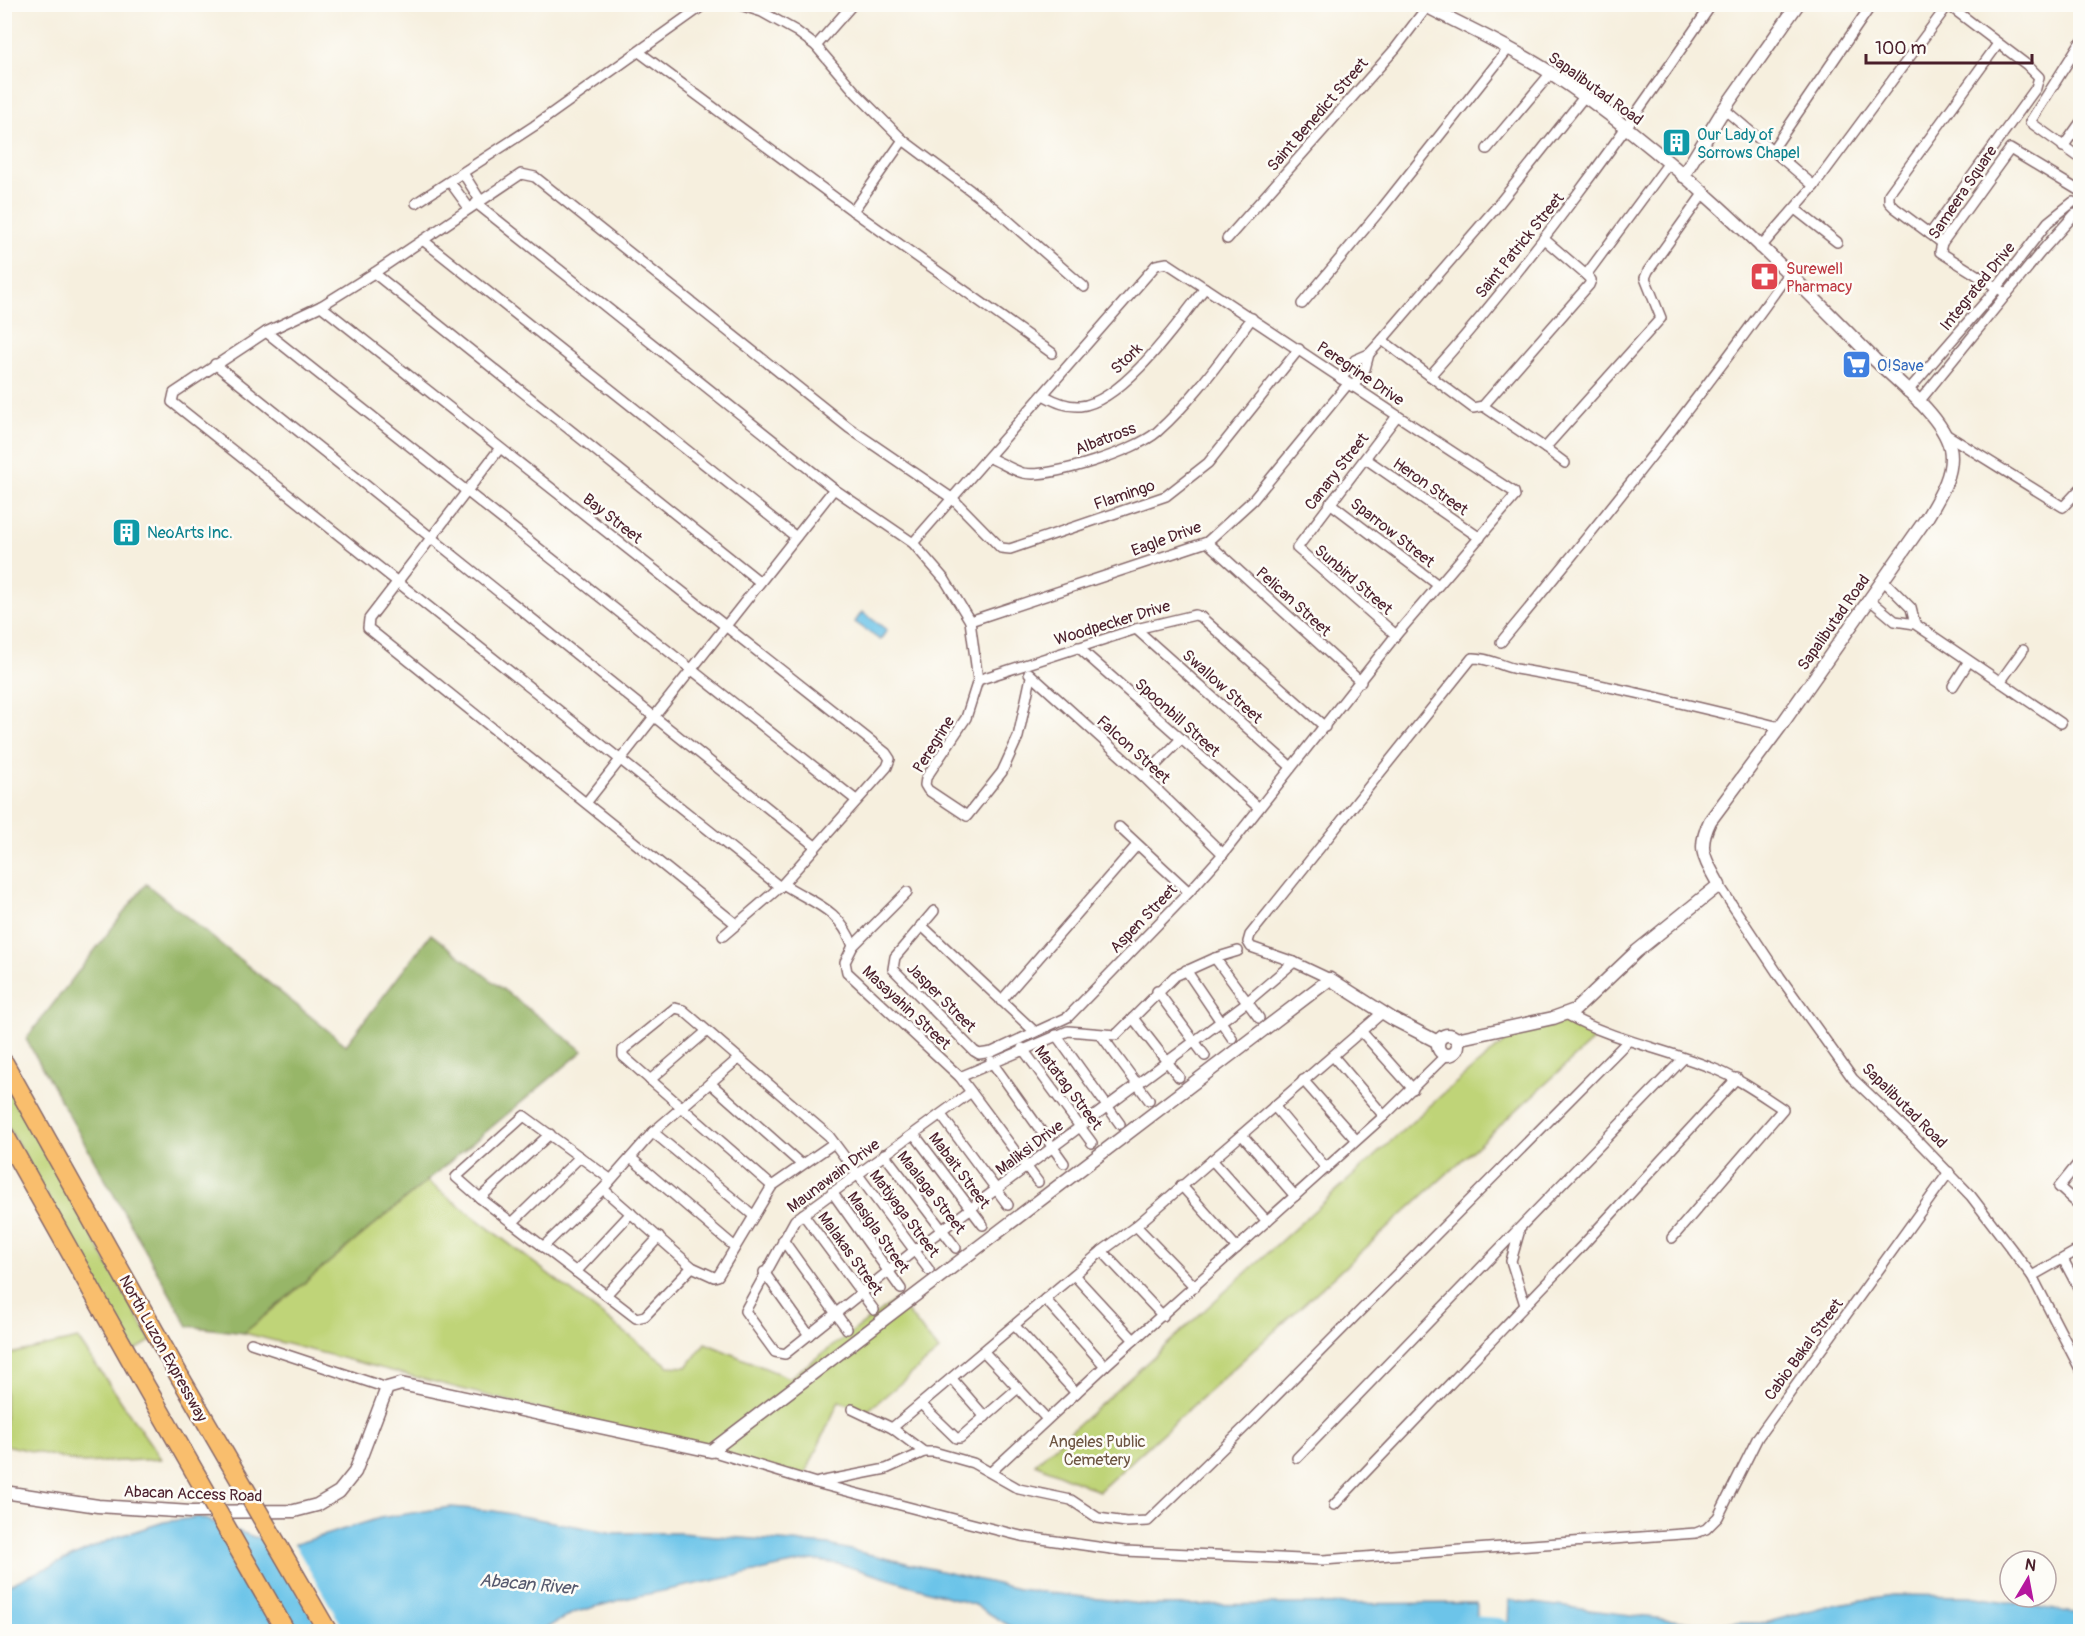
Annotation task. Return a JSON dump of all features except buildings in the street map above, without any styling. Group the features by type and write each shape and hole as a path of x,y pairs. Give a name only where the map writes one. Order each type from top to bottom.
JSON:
{"highway":[{"name":"North Luzon Expressway","path":"4,1063 180,1377 327,1632"},
{"name":"North Luzon Expressway","path":"4,1134 286,1632"}],"street":[{"path":"416,203 639,52 705,4"},
{"path":"737,4 762,12 796,31 816,46 857,94 903,140 994,208 1084,286"},
{"path":"816,46 853,4"},
{"name":"Saint Patrick Street","path":"1430,376 1544,239 1627,130 1712,4"},
{"path":"1683,176 1724,110 1798,4"},
{"path":"1773,149 1872,4"},
{"path":"1760,248 1814,186 1947,5 2036,72 2038,83 1930,234"},
{"name":"Sapalibutad Road","path":"1425,6 1509,48 1551,73 1627,130 1683,176 1788,274 1908,392 1944,433 1950,449 1944,487 1910,542 1780,727 1727,796 1702,838 1704,857 1719,885 1780,977 1853,1079 1971,1197 2032,1276 2080,1370"},
{"name":"Saint Benedict Street","path":"1227,239 1395,49 1425,6"},
{"path":"2080,43 2030,122 2080,158"},
{"path":"1942,243 1894,208 1889,202 1889,194 1998,44"},
{"path":"1302,304 1383,207 1509,48"},
{"path":"639,52 853,211 1052,353"},
{"path":"1487,149 1551,73"},
{"path":"1347,383 1355,360 1369,354 1382,340 1494,210 1584,97"},
{"path":"1724,110 1773,149 1814,186"},
{"path":"2063,147 2080,123"},
{"path":"853,211 903,140"},
{"name":"Sameera Square","path":"2007,294 1940,252 1942,243 2010,149 2079,189"},
{"path":"1586,275 1668,164"},
{"path":"463,173 475,204"},
{"name":"Flamingo","path":"215,364 266,332 321,306 424,241 521,174 535,177 849,428 953,500 995,544 1010,549 1166,495 1208,463 1299,349"},
{"path":"450,182 475,204"},
{"path":"2078,218 2073,202 2079,189"},
{"path":"1545,448 1661,318 1645,278 1703,194"},
{"name":"Integrated Drive","path":"1908,392 2049,222 2073,202"},
{"name":"Peregrine","path":"475,204 834,489 913,543 945,580 970,621 978,680 966,718 926,778 925,785 928,790 967,816 1002,772 1018,737 1031,677"},
{"path":"1795,209 1837,242"},
{"name":"Integrated Drive","path":"1918,403 2027,270 2078,218"},
{"path":"1382,340 1473,408 1483,406 1591,280 1544,239"},
{"path":"424,241 796,537"},
{"path":"2017,262 2027,270"},
{"name":"Peregrine Drive","path":"913,543 1045,396 1156,265 1167,263 1514,492 1513,501 1396,635 1259,808"},
{"path":"374,273 760,582"},
{"path":"1501,642 1618,502 1713,380 1788,274"},
{"name":"Stork","path":"1045,396 1060,404 1080,406 1105,396 1138,371 1205,288"},
{"name":"Bay Street","path":"321,306 886,753 890,759 887,766 856,800"},
{"name":"Albatross","path":"990,458 1023,473 1050,474 1122,451 1156,433 1209,374 1252,318"},
{"path":"266,332 856,800 782,886 723,936"},
{"path":"1347,383 1365,369 1369,354"},
{"path":"215,364 432,536 815,846"},
{"name":"Masayahin Street","path":"215,364 174,393 172,402 620,760 782,886 834,915 846,927 853,946 845,962 847,972 960,1077"},
{"name":"Eagle Drive","path":"970,621 1207,542 1253,500 1347,383"},
{"path":"1483,406 1565,463"},
{"name":"Canary Street","path":"1299,543 1397,416"},
{"path":"1944,433 2063,507 2080,489"},
{"path":"500,448 369,619 368,628 736,924"},
{"name":"Heron Street","path":"1365,459 1480,538"},
{"path":"586,803 834,489"},
{"name":"Sparrow Street","path":"1330,503 1438,585"},
{"name":"Pelican Street","path":"1207,542 1361,682"},
{"name":"Sunbird Street","path":"1299,543 1299,552 1396,635"},
{"path":"1883,580 1911,608 1915,624"},
{"path":"1869,599 1895,621 1915,624 2061,723"},
{"name":"Woodpecker Drive","path":"978,680 1190,614 1201,617 1324,727"},
{"name":"Swallow Street","path":"1136,629 1290,766"},
{"name":"Spoonbill Street","path":"1078,647 1259,808"},
{"path":"2000,682 2023,650"},
{"path":"1438,1042 1382,1013 1330,979 1294,962 1251,947 1248,942 1250,935 1472,658 1480,657 1500,665 1635,692 1780,727"},
{"path":"1953,686 1969,661"},
{"name":"Falcon Street","path":"1023,667 1031,677 1144,777 1223,854"},
{"path":"1144,777 1180,740"},
{"name":"Aspen Street","path":"1034,1031 1068,1017 1189,892 1259,808"},
{"path":"1119,827 1189,892"},
{"path":"1001,1000 1137,845"},
{"path":"1438,1042 1446,1035 1456,1039 1566,1014 1585,1002 1637,951 1719,885"},
{"path":"853,946 907,892"},
{"name":"Jasper Street","path":"934,911 895,957 893,969 979,1054 992,1052 1034,1031"},
{"path":"921,925 1034,1031"},
{"path":"1038,1182 960,1077 1022,1048 1073,1030 1116,1035 1174,976 1215,958 1238,951"},
{"path":"1215,958 1259,1018"},
{"name":"Maliksi Drive","path":"780,1354 785,1354 915,1250 1138,1086 1247,1002 1294,962"},
{"path":"1186,970 1232,1038"},
{"path":"251,1343 387,1388 401,1384 711,1451 1330,979"},
{"path":"1157,991 1205,1056"},
{"name":"Matiyaga Street","path":"650,1080 623,1056 623,1050 675,1008 683,1010 834,1143 929,1270"},
{"path":"892,1428 1102,1251 1136,1226 1382,1013"},
{"path":"1566,1014 1594,1030 1737,1078 1784,1109 1672,1238"},
{"path":"1133,1018 1179,1077"},
{"path":"1361,1031 1413,1089"},
{"path":"706,1032 650,1080 772,1186"},
{"path":"1056,1035 1120,1124"},
{"path":"1101,1035 1149,1100"},
{"path":"991,1472 1266,1220 1384,1116 1446,1055 1456,1051 1456,1039"},
{"path":"852,1409 892,1428 924,1452 953,1456 991,1472 1019,1489 1071,1500 1098,1518 1126,1522 1148,1521 1250,1422 1628,1041"},
{"path":"1438,1042 1439,1050 1446,1055"},
{"name":"Matatag Street","path":"1022,1048 1092,1143"},
{"path":"1333,1056 1384,1116"},
{"path":"543,1247 603,1189 654,1132 738,1059"},
{"path":"1297,1458 1683,1059"},
{"path":"991,1061 1064,1163"},
{"path":"1334,1505 1737,1078"},
{"path":"1303,1080 1356,1140"},
{"path":"710,1083 801,1164"},
{"name":"Maunawain Drive","path":"780,1354 745,1311 764,1272 795,1220 971,1092"},
{"path":"1274,1106 1326,1168"},
{"path":"941,1115 1008,1204"},
{"path":"610,1179 524,1116 458,1175 457,1180 636,1318 641,1319 692,1267"},
{"path":"654,1132 754,1216"},
{"path":"480,1198 549,1134"},
{"name":"Mabait Street","path":"914,1134 983,1225"},
{"path":"1242,1135 1295,1196"},
{"path":"603,1189 692,1267 709,1276 718,1276 772,1186 834,1143"},
{"name":"Maalaga Street","path":"885,1154 956,1248"},
{"path":"512,1223 580,1157"},
{"path":"631,1158 735,1247"},
{"path":"1212,1160 1266,1220"},
{"path":"2080,1161 2059,1187 2080,1206"},
{"name":"Cabio Bakal Street","path":"711,1451 816,1483 1021,1536 1125,1551 1323,1560 1682,1536 1707,1529 1718,1517 1758,1437 1948,1172"},
{"path":"1181,1185 1237,1248"},
{"name":"Masigla Street","path":"832,1192 901,1289"},
{"path":"576,1272 631,1213"},
{"name":"Malakas Street","path":"803,1214 874,1310"},
{"path":"1136,1226 1195,1287"},
{"path":"1521,1228 1513,1248 1511,1261 1525,1305"},
{"path":"606,1295 659,1238"},
{"path":"783,1240 847,1329"},
{"path":"2032,1276 2080,1250"},
{"path":"1102,1251 1163,1316"},
{"path":"2063,1259 2080,1291"},
{"path":"764,1272 809,1335"},
{"path":"1074,1275 1134,1340"},
{"path":"1045,1299 1105,1366"},
{"path":"1015,1326 1076,1393"},
{"path":"984,1352 1047,1419"},
{"path":"952,1379 985,1417"},
{"name":"Abacan Access Road","path":"4,1492 98,1506 191,1512 294,1512 317,1505 339,1492 355,1472 387,1388"},
{"path":"921,1404 956,1438 964,1437 1018,1388"},
{"path":"816,1483 886,1469 924,1452"}],"green space":[{"path":"146,884 346,1045 431,934 583,1051 244,1333 188,1326 26,1039"},
{"name":"Angeles Public Cemetery","path":"1566,1022 1599,1035 1099,1491 1035,1464 1444,1093 1510,1037"},
{"path":"4,1080 151,1341 134,1351 5,1121"},
{"path":"427,1181 669,1366 687,1367 705,1343 789,1378 897,1299 939,1351 866,1412 839,1401 804,1477 244,1333"},
{"path":"78,1339 161,1459 83,1463 5,1445 5,1355"}],"water":[{"path":"862,612 887,630 880,640 855,622"},
{"path":"451,1507 494,1511 613,1533 680,1533 829,1545 1018,1589 1148,1605 1477,1603 1476,1631 1018,1631 975,1605 843,1565 812,1560 624,1599 573,1613 541,1631 5,1632 4,1587 114,1538 164,1522 199,1517 254,1537 296,1544 380,1518"},
{"path":"1892,1595 1970,1596 1998,1601 1998,1609 2050,1609 2074,1613 2080,1615 2080,1631 1508,1631 1509,1600 1696,1623 1765,1623 1826,1606"}],"pier":[{"path":"265,1536 292,1540 345,1631 321,1631"}],"waterway":[{"name":"Abacan River","path":"1452,1625 1497,1628 1505,1632"}],"place":[{"name":"Our Lady of Sorrows Chapel","path":"1676,143"},
{"name":"Surewell Pharmacy","path":"1765,277"},
{"name":"O!Save","path":"1856,365"},
{"name":"NeoArts Inc.","path":"126,532"}]}
